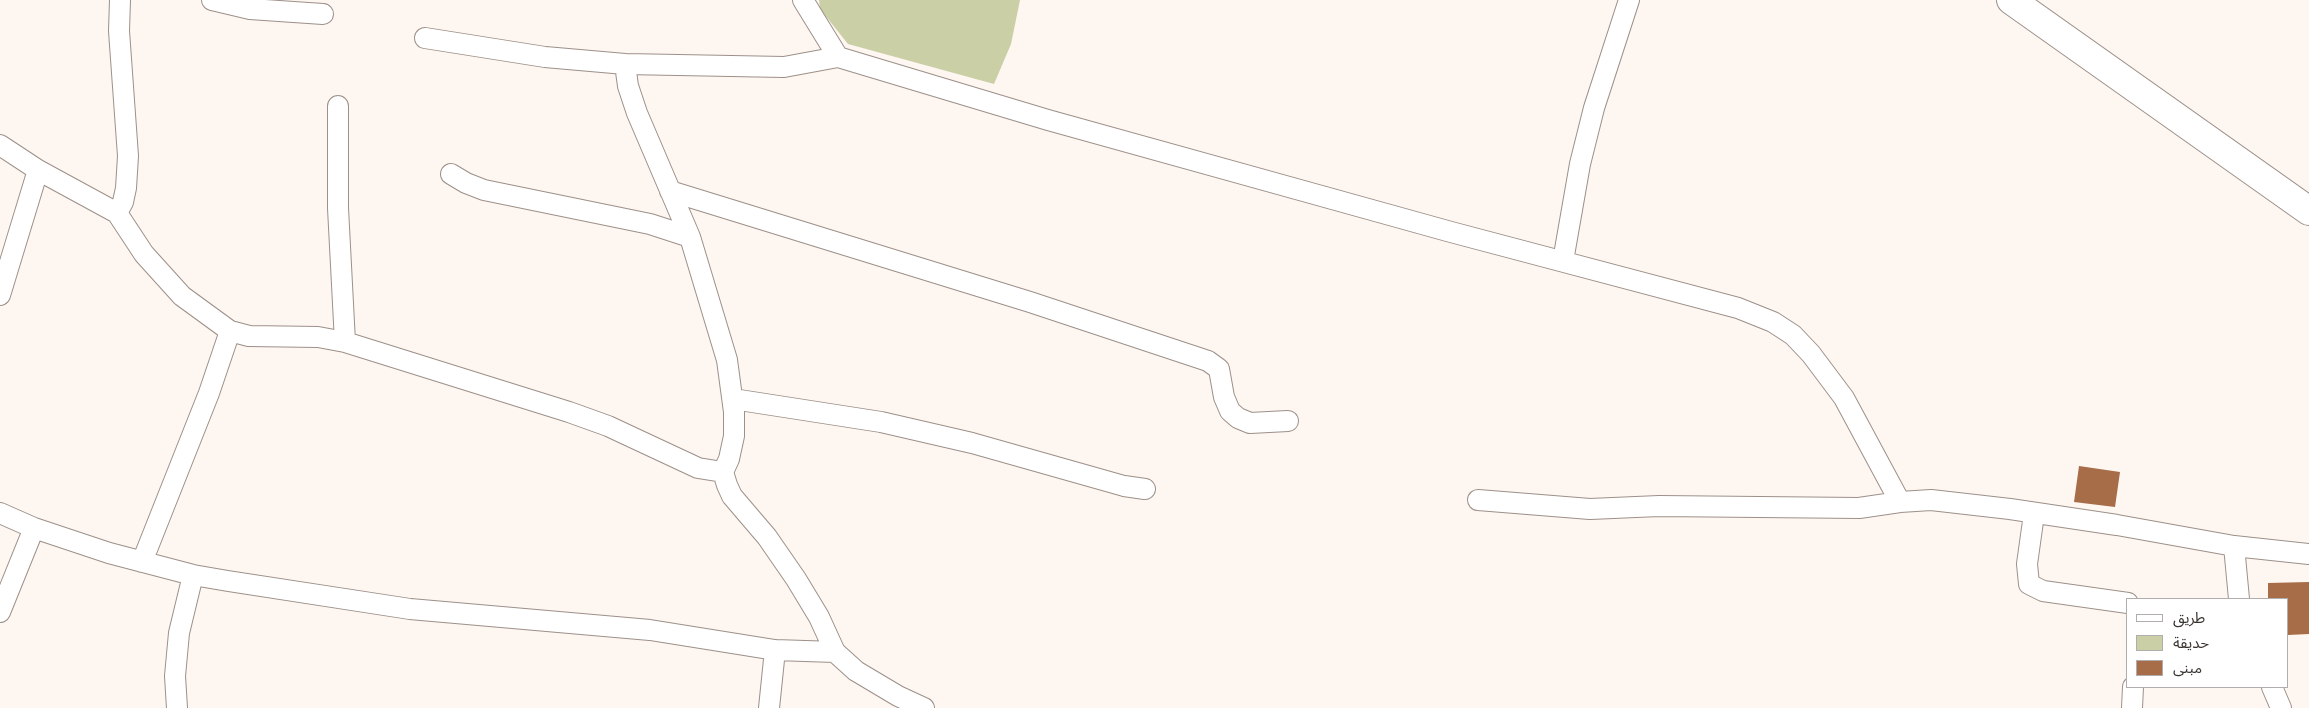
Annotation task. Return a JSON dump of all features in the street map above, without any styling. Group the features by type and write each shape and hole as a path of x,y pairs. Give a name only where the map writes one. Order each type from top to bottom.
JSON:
{"main road":[{"path":"2011,0 2309,211"}],"street":[{"path":"117,213 126,188 128,156 119,31 120,0"},
{"path":"212,0 250,9 323,14"},
{"path":"803,0 838,57"},
{"path":"1562,261 1590,127 1629,0"},
{"path":"425,38 545,57 625,64 784,67 838,57 1048,120 1651,286 1738,308 1772,322 1793,335 1811,354 1844,398 1900,502"},
{"path":"625,64 628,86 637,113 690,237 716,319 728,367 733,398 734,436 729,459 723,472 732,496 767,537 808,598 835,652 856,671 898,696 924,708"},
{"path":"338,106 337,185 345,342"},
{"path":"0,144 38,170 117,213 144,254 182,296 230,331 249,336 318,337 345,342 569,412 608,426 698,468 723,472"},
{"path":"0,295 38,170"},
{"path":"451,174 466,183 484,190 650,224 690,237"},
{"path":"670,192 1030,302 1208,361 1219,369 1227,404 1230,411 1238,418 1250,423 1288,421"},
{"path":"142,562 209,393 230,331"},
{"path":"733,398 881,422 972,443 1124,486 1145,489"},
{"path":"1478,500 1590,509 1658,506 1859,508 1932,500 2117,524 2234,546 2309,554"},
{"path":"0,513 34,528 142,562 194,575 410,609 650,630 775,650 835,652"},
{"path":"2034,514 2027,564 2029,584 2043,592 2126,603"},
{"path":"0,612 34,528"},
{"path":"2234,546 2239,598"},
{"path":"177,708 176,676 179,633 194,575"},
{"path":"770,708 775,650"},
{"path":"2132,708 2133,688"},
{"path":"2272,688 2281,708"}],"green space":[{"path":"819,0 1020,0 1011,44 994,84 848,44 820,9"}],"building":[{"path":"2079,466 2120,472 2115,507 2074,502"},
{"path":"2309,582 2309,634 2289,635 2289,598 2268,598 2268,583"}]}
